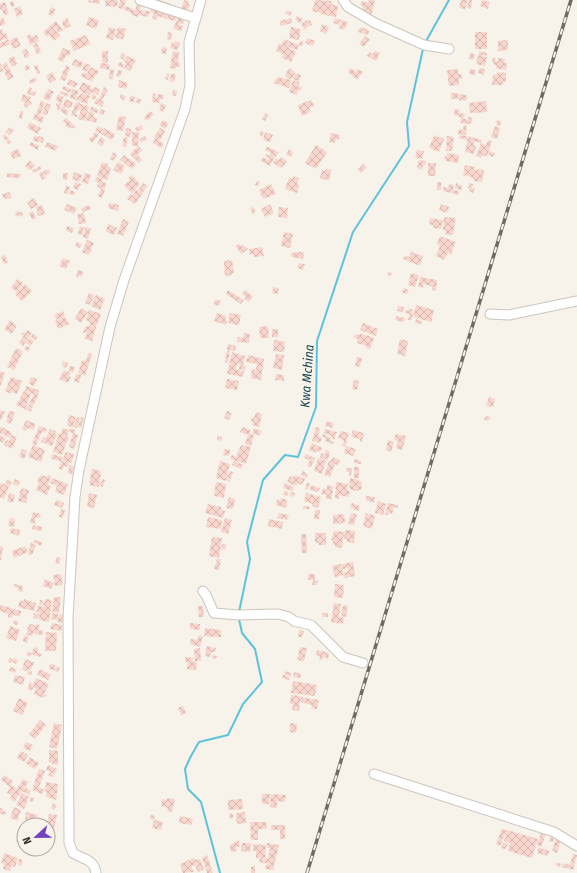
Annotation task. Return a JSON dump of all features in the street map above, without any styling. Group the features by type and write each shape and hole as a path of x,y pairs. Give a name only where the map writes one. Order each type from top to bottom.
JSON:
{"street":[{"path":"140,0 194,18"},
{"path":"96,873 93,864 74,853 69,843 68,618 75,497 79,470 110,327 124,280 185,109 190,85 189,42 194,18 200,0"},
{"path":"343,0 348,7 375,23 424,45 450,49"},
{"path":"490,314 509,315 577,301"},
{"path":"204,592 214,613 239,615 278,614 290,617 294,621 311,624 343,657 363,663"},
{"path":"374,774 554,832 577,846"}],"building":[{"path":"89,0 100,0 99,4 88,2"},
{"path":"105,0 118,0 117,7 105,6"},
{"path":"120,0 126,0 123,9 118,8"},
{"path":"158,0 170,3 168,9 156,4"},
{"path":"184,0 189,1 188,4 190,5 187,12 181,10"},
{"path":"315,0 332,1 331,4 338,6 336,17 312,11"},
{"path":"369,0 375,0 371,16 361,13 363,6 360,5 362,1 368,3"},
{"path":"461,0 468,0 465,9 459,8"},
{"path":"469,0 472,0 471,9 467,8"},
{"path":"482,0 490,2 488,9 480,6"},
{"path":"13,1 15,6 11,7 10,2"},
{"path":"138,1 142,3 138,17 131,15 132,13 124,10 125,6 135,11"},
{"path":"5,2 9,14 4,15 2,9 0,10 0,4"},
{"path":"20,6 23,14 17,17 14,9"},
{"path":"51,7 56,9 52,16 48,14"},
{"path":"151,8 168,14 166,19 158,16 156,20 152,18 154,13 150,12"},
{"path":"140,10 144,11 143,16 139,15"},
{"path":"145,10 150,12 148,17 143,16"},
{"path":"287,10 292,12 290,16 285,13"},
{"path":"169,13 178,15 175,21 167,19"},
{"path":"179,15 183,16 181,20 184,20 183,24 180,23 179,25 183,26 181,31 173,29"},
{"path":"297,16 303,19 300,23 295,20"},
{"path":"89,17 99,20 96,29 86,25"},
{"path":"3,18 6,24 0,26 0,19"},
{"path":"67,18 71,26 64,29 62,21"},
{"path":"291,18 292,23 281,26 280,21"},
{"path":"335,18 341,20 339,25 333,23"},
{"path":"310,20 312,25 307,27 304,21"},
{"path":"342,20 348,22 344,30 339,28"},
{"path":"56,21 63,30 59,33 51,25"},
{"path":"304,22 307,28 304,30 301,23"},
{"path":"322,24 329,27 326,34 320,31"},
{"path":"51,25 60,36 54,41 49,35 47,37 43,32"},
{"path":"109,27 116,29 113,40 106,38"},
{"path":"118,27 126,29 123,40 115,37"},
{"path":"291,27 301,29 299,40 289,38"},
{"path":"360,27 369,30 368,35 358,32"},
{"path":"2,29 8,38 0,41 0,30"},
{"path":"168,32 172,33 171,40 167,39"},
{"path":"475,32 487,32 487,49 475,49"},
{"path":"31,34 32,37 37,35 39,41 30,45 27,36"},
{"path":"86,35 90,44 74,51 70,41"},
{"path":"365,36 370,39 364,47 359,44"},
{"path":"17,37 21,46 13,49 10,40"},
{"path":"307,38 315,41 313,46 305,43"},
{"path":"8,39 10,44 0,48 0,43"},
{"path":"284,39 299,45 297,50 285,46 296,52 291,62 282,58 283,54 276,51 279,43 282,45"},
{"path":"508,40 508,50 498,51 498,41"},
{"path":"175,41 180,43 177,50 170,48 172,43 174,44"},
{"path":"300,41 304,42 302,46 299,45"},
{"path":"37,43 41,52 37,54 33,45"},
{"path":"162,47 167,48 166,54 161,53"},
{"path":"26,48 30,56 25,58 22,51"},
{"path":"63,48 71,51 69,56 66,55 63,62 58,59"},
{"path":"102,51 108,51 108,63 102,62"},
{"path":"173,51 179,52 178,63 180,63 179,67 176,67 176,69 170,68"},
{"path":"375,51 380,53 376,61 367,56 369,52 373,54"},
{"path":"479,51 487,53 487,56 479,55"},
{"path":"122,53 126,55 124,60 120,58"},
{"path":"470,53 475,54 473,60 469,59"},
{"path":"478,55 487,57 485,66 476,64"},
{"path":"14,56 17,64 12,67 8,59"},
{"path":"127,56 136,60 130,71 124,68 126,63 124,62"},
{"path":"493,58 496,58 495,61 498,61 498,58 505,59 504,63 507,63 506,70 496,68 496,65 493,64 494,62 492,62"},
{"path":"74,59 83,62 81,68 72,65"},
{"path":"6,62 14,77 8,80 4,72 6,71 2,65"},
{"path":"120,62 124,64 123,68 118,66"},
{"path":"0,63 4,71 0,72"},
{"path":"84,63 90,65 87,72 82,70"},
{"path":"101,63 110,64 109,70 100,68"},
{"path":"28,64 30,69 26,71 24,67"},
{"path":"37,65 40,73 37,74 34,66"},
{"path":"66,65 70,68 65,81 60,79"},
{"path":"90,67 99,71 96,76 95,75 92,82 81,76 83,72 87,74"},
{"path":"289,68 295,72 291,80 285,76"},
{"path":"351,68 356,72 358,69 363,72 357,80 348,72"},
{"path":"479,68 485,69 484,75 478,73"},
{"path":"110,69 114,70 113,79 109,79"},
{"path":"458,69 458,74 461,74 462,79 459,79 459,85 449,86 447,70"},
{"path":"470,69 476,70 475,75 469,74"},
{"path":"118,70 122,71 120,77 116,76"},
{"path":"52,72 56,80 50,83 46,76"},
{"path":"498,72 506,73 506,80 505,82 503,81 503,85 492,85 493,75 497,74"},
{"path":"167,73 170,74 168,80 165,79"},
{"path":"172,73 176,75 174,82 169,81"},
{"path":"295,73 301,75 299,81 293,79"},
{"path":"36,77 37,81 30,84 29,81"},
{"path":"278,77 291,80 289,88 274,83 275,79"},
{"path":"69,79 78,83 75,88 67,84"},
{"path":"119,80 128,83 126,89 118,87"},
{"path":"293,80 300,82 298,86 302,87 301,91 298,90 297,95 289,92"},
{"path":"82,82 91,86 90,88 92,89 95,87 100,89 98,95 91,92 90,95 81,92 82,91 79,90"},
{"path":"64,86 72,90 70,93 62,89"},
{"path":"29,87 32,88 31,91 36,92 35,96 27,94"},
{"path":"104,87 108,90 102,100 99,99"},
{"path":"48,89 54,92 49,101 43,98"},
{"path":"72,89 79,91 75,100 70,98"},
{"path":"173,90 177,91 176,96 172,96"},
{"path":"62,91 69,94 67,97 60,93"},
{"path":"81,93 90,96 87,104 76,100"},
{"path":"153,93 156,94 157,99 158,94 164,95 163,99 160,99 160,103 152,102"},
{"path":"451,93 458,93 458,99 451,99"},
{"path":"23,94 31,97 29,101 32,102 31,105 27,108 24,107 25,102 21,101"},
{"path":"58,94 64,97 59,110 56,109 57,103 59,104 56,100"},
{"path":"92,94 96,96 95,100 91,98"},
{"path":"121,94 126,96 124,100 120,98"},
{"path":"459,94 467,95 466,101 459,100"},
{"path":"131,95 135,97 133,103 129,101"},
{"path":"97,98 104,102 102,107 94,103"},
{"path":"137,98 141,100 140,104 135,102"},
{"path":"65,99 73,102 71,108 66,107 65,109 69,111 67,115 60,111 62,106 63,107"},
{"path":"311,100 314,106 309,108 311,112 302,116 298,105"},
{"path":"41,101 45,103 40,115 36,114"},
{"path":"486,101 487,112 470,113 469,103"},
{"path":"76,102 80,103 76,114 78,115 77,117 71,115"},
{"path":"46,103 51,105 47,115 42,114"},
{"path":"161,103 166,105 163,112 159,110"},
{"path":"80,104 89,106 85,121 78,119 81,110 78,110"},
{"path":"91,107 98,109 97,113 90,111"},
{"path":"101,109 105,111 103,115 98,113"},
{"path":"455,109 460,110 459,116 454,115"},
{"path":"20,111 23,111 22,119 19,118"},
{"path":"89,111 94,113 93,117 97,118 96,123 86,120"},
{"path":"150,111 154,114 147,121 144,118"},
{"path":"265,113 268,115 265,121 262,119"},
{"path":"460,113 465,114 464,118 459,117"},
{"path":"35,114 44,117 42,123 33,119"},
{"path":"119,116 126,117 123,131 116,130"},
{"path":"467,117 472,117 471,124 460,123 461,118 468,120"},
{"path":"66,118 76,127 74,129 72,127 70,129 65,125 66,124 63,121"},
{"path":"163,120 169,124 165,129 159,125"},
{"path":"497,120 501,121 500,126 496,125"},
{"path":"30,122 41,128 38,134 27,128"},
{"path":"141,125 143,129 137,132 135,128"},
{"path":"464,125 467,126 466,135 458,134 459,129 463,130"},
{"path":"98,126 103,129 100,134 95,131"},
{"path":"495,126 500,128 497,139 491,137"},
{"path":"10,127 14,130 9,135 5,132"},
{"path":"104,128 115,134 112,140 101,134"},
{"path":"126,128 132,129 130,137 125,136"},
{"path":"160,128 165,131 160,141 154,137"},
{"path":"261,131 264,132 262,137 259,135"},
{"path":"95,132 99,135 92,143 89,139 94,136 93,134"},
{"path":"132,132 139,132 138,146 132,146"},
{"path":"265,132 273,135 270,142 263,140"},
{"path":"331,133 340,135 339,140 336,139 335,143 329,142"},
{"path":"5,134 11,142 8,144 2,136"},
{"path":"434,135 444,139 439,152 429,148"},
{"path":"459,135 467,136 466,140 459,138"},
{"path":"34,136 44,137 43,143 33,141"},
{"path":"145,136 147,140 141,142 140,139"},
{"path":"447,136 454,137 452,151 446,151"},
{"path":"468,136 482,140 481,143 474,141 473,145 476,146 474,154 465,152"},
{"path":"101,137 105,140 102,146 97,144"},
{"path":"124,137 128,138 126,147 122,146"},
{"path":"155,138 164,144 161,148 153,143"},
{"path":"488,140 492,141 487,157 483,155 481,158 476,156 481,143 486,145"},
{"path":"31,142 39,146 38,150 29,145"},
{"path":"47,142 58,146 56,151 45,147"},
{"path":"316,145 327,152 316,169 305,163"},
{"path":"138,146 142,150 138,155 142,160 139,163 130,154"},
{"path":"267,147 279,152 275,156 270,166 261,161 263,157 268,160 269,158 265,156 266,154 269,156 271,153 265,150"},
{"path":"18,149 21,156 13,159 10,152"},
{"path":"289,149 293,152 291,157 286,155"},
{"path":"417,150 424,151 422,159 415,158"},
{"path":"490,151 495,153 493,157 488,155"},
{"path":"113,152 117,154 114,161 110,159"},
{"path":"447,153 459,155 458,163 446,161 446,159 444,159 445,156 447,156"},
{"path":"124,155 136,164 132,169 120,160"},
{"path":"281,157 287,161 282,168 273,163 276,158 279,160"},
{"path":"30,160 35,165 30,170 25,166"},
{"path":"419,160 426,161 422,170 417,168"},
{"path":"102,162 108,164 107,166 111,168 107,180 97,176"},
{"path":"118,162 125,166 121,174 113,170"},
{"path":"428,163 436,163 435,176 428,176"},
{"path":"363,164 367,167 361,173 358,170"},
{"path":"465,165 475,167 474,170 476,171 476,169 484,170 482,182 474,181 474,179 471,178 472,177 463,175"},
{"path":"40,166 41,169 33,173 32,170"},
{"path":"49,169 50,173 45,175 44,171"},
{"path":"326,169 331,170 329,181 320,178 322,170 325,171"},
{"path":"43,171 46,178 42,180 39,173"},
{"path":"74,172 82,175 80,182 72,179"},
{"path":"7,173 21,174 20,178 7,177"},
{"path":"63,173 68,173 67,180 63,180"},
{"path":"85,173 91,175 88,184 82,182"},
{"path":"132,175 140,184 132,194 124,185 130,180 128,178"},
{"path":"293,176 299,178 297,193 285,189 289,178 292,179"},
{"path":"96,177 103,179 102,182 106,183 105,189 97,187 98,182 95,182"},
{"path":"257,181 260,182 258,186 255,185"},
{"path":"75,182 81,184 78,190 73,188"},
{"path":"437,182 441,182 441,190 437,190"},
{"path":"143,183 147,186 135,204 127,199 130,194 133,196 136,190 138,191"},
{"path":"456,183 462,186 461,191 455,188"},
{"path":"469,183 473,184 472,188 475,188 473,193 469,191"},
{"path":"271,184 276,194 263,199 259,190"},
{"path":"449,184 454,185 453,190 459,191 458,195 443,191 444,187 448,188"},
{"path":"66,186 70,187 68,194 64,193"},
{"path":"101,188 105,190 102,198 98,196"},
{"path":"71,190 75,192 74,195 69,194"},
{"path":"10,192 11,198 4,199 2,194"},
{"path":"34,198 38,205 31,209 27,202"},
{"path":"109,203 119,205 118,211 108,208"},
{"path":"67,204 77,208 74,214 64,210"},
{"path":"270,204 274,213 265,217 261,209"},
{"path":"441,204 449,207 447,213 439,210"},
{"path":"42,205 45,214 38,216 36,207"},
{"path":"89,205 91,209 83,212 81,208"},
{"path":"253,207 256,212 253,214 250,208"},
{"path":"279,207 288,208 287,218 278,217"},
{"path":"16,211 23,213 22,217 15,215"},
{"path":"33,211 36,218 32,220 29,213"},
{"path":"84,213 86,223 79,224 77,214"},
{"path":"444,217 456,218 453,235 445,234 446,230 443,230"},
{"path":"430,218 443,220 441,229 433,228 433,225 429,224"},
{"path":"123,219 129,222 123,236 117,234"},
{"path":"108,224 117,228 114,235 106,232"},
{"path":"67,226 74,228 72,233 66,231"},
{"path":"80,226 84,228 82,235 78,234"},
{"path":"85,227 91,228 88,239 83,237"},
{"path":"284,232 293,234 290,248 281,246"},
{"path":"440,236 456,242 451,254 448,253 444,260 436,256 440,246 437,244"},
{"path":"87,240 94,243 89,255 82,252"},
{"path":"77,242 82,244 80,248 75,246"},
{"path":"240,244 248,249 241,254 235,246"},
{"path":"262,247 264,256 254,257 254,254 250,255 249,249"},
{"path":"304,252 303,259 291,257 291,253"},
{"path":"411,252 423,256 420,266 403,259 404,256 409,257"},
{"path":"5,255 8,263 4,264 1,256"},
{"path":"63,258 70,261 66,269 59,266"},
{"path":"232,260 234,273 232,273 232,275 225,276 224,261"},
{"path":"299,263 305,264 303,270 298,268"},
{"path":"78,270 84,272 81,277 79,276 78,278 76,276"},
{"path":"388,272 392,273 391,276 387,275"},
{"path":"411,273 419,275 415,287 408,285"},
{"path":"420,277 437,280 436,291 432,290 433,287 424,284 423,288 418,287"},
{"path":"17,279 23,283 17,292 11,288"},
{"path":"25,284 32,291 22,301 15,294"},
{"path":"273,287 279,288 278,294 272,293"},
{"path":"404,288 409,290 407,294 402,292"},
{"path":"228,290 244,300 241,304 226,294"},
{"path":"246,290 253,297 248,302 244,298 246,297 242,294"},
{"path":"89,293 94,295 90,305 85,303"},
{"path":"96,295 105,299 100,310 91,306"},
{"path":"215,299 221,301 219,306 214,304"},
{"path":"416,305 434,310 431,322 413,317"},
{"path":"398,306 404,307 403,312 397,311"},
{"path":"81,308 88,312 81,323 75,319"},
{"path":"409,309 413,309 412,320 408,320 409,314 405,313 405,310 409,311"},
{"path":"89,310 101,314 96,327 89,324 90,322 86,320"},
{"path":"63,311 65,316 57,320 54,315"},
{"path":"217,313 226,316 226,325 214,321"},
{"path":"230,313 241,315 239,325 228,323"},
{"path":"396,316 405,318 404,322 395,320"},
{"path":"65,317 69,324 58,329 55,321"},
{"path":"416,319 422,321 421,324 415,323"},
{"path":"10,320 17,326 11,334 4,329"},
{"path":"363,323 378,329 376,336 360,330"},
{"path":"89,325 96,327 92,341 85,339"},
{"path":"86,326 89,327 86,333 83,332"},
{"path":"268,326 269,338 260,338 259,327"},
{"path":"272,329 278,329 278,337 272,337"},
{"path":"28,330 32,333 23,346 19,343 24,335 21,334"},
{"path":"244,333 250,334 249,343 237,342 238,337 243,338"},
{"path":"360,333 374,338 370,349 357,343 358,339 354,338 355,334 360,335"},
{"path":"33,334 38,337 36,340 31,337"},
{"path":"30,338 34,341 30,346 26,343"},
{"path":"400,339 408,341 405,356 397,354"},
{"path":"274,340 285,342 284,352 273,351"},
{"path":"228,344 236,346 235,351 230,350 228,363 225,362"},
{"path":"26,346 30,348 28,352 24,349"},
{"path":"16,348 23,351 14,370 7,367"},
{"path":"232,352 245,356 243,366 246,366 245,370 239,369 240,364 237,364 236,369 244,371 243,377 227,374"},
{"path":"88,353 92,354 85,376 78,373 82,360 86,361"},
{"path":"276,354 284,355 282,370 273,368"},
{"path":"248,355 264,359 261,380 251,378 252,369 256,370 257,364 246,362"},
{"path":"357,357 362,358 360,367 355,366"},
{"path":"63,361 68,363 66,368 62,366"},
{"path":"70,366 75,367 73,373 68,371"},
{"path":"64,370 70,373 69,376 71,377 68,383 59,379"},
{"path":"0,371 5,373 0,387"},
{"path":"76,374 81,375 79,383 74,381"},
{"path":"276,374 284,375 284,381 275,380"},
{"path":"11,377 22,381 17,394 12,392 15,382 11,394 5,391"},
{"path":"31,377 37,379 34,386 29,384"},
{"path":"227,379 239,381 237,390 225,388"},
{"path":"354,380 359,381 357,390 352,389"},
{"path":"26,386 39,390 38,395 25,391"},
{"path":"24,391 31,394 25,409 16,405"},
{"path":"34,394 38,396 32,408 28,406"},
{"path":"489,397 495,399 493,407 486,406"},
{"path":"27,406 32,409 31,412 25,409"},
{"path":"0,410 5,412 1,420 0,420"},
{"path":"9,411 15,412 11,424 6,422"},
{"path":"227,411 232,413 229,420 224,418"},
{"path":"256,412 262,414 259,427 252,425 253,422 251,421"},
{"path":"69,415 76,417 73,427 67,426"},
{"path":"485,416 490,417 489,421 484,420"},
{"path":"77,417 80,418 77,428 74,427"},
{"path":"81,417 84,418 81,428 78,427"},
{"path":"26,420 36,424 33,430 27,428 26,431 22,429"},
{"path":"327,421 334,423 332,428 325,426"},
{"path":"0,426 12,433 9,438 1,433 0,435"},
{"path":"39,426 47,429 45,433 42,432 36,445 32,444"},
{"path":"242,427 251,430 249,434 254,435 251,446 245,444 248,435 240,432"},
{"path":"316,427 320,428 318,436 322,437 320,443 312,441"},
{"path":"63,428 69,430 67,437 69,437 62,455 53,452 59,433 61,434"},
{"path":"70,428 76,430 74,433 78,435 74,449 69,447 73,433 69,431"},
{"path":"254,428 262,431 259,436 252,433"},
{"path":"50,429 56,431 55,433 57,434 52,446 41,442 43,437 46,438"},
{"path":"325,429 337,432 334,440 332,439 332,436 323,433"},
{"path":"353,430 364,433 362,442 360,439 351,437"},
{"path":"341,431 349,433 345,447 342,446 344,440 338,438"},
{"path":"323,434 331,438 330,440 334,442 333,444 325,441 326,438 322,436"},
{"path":"396,434 406,436 402,450 396,448 398,441 394,440"},
{"path":"0,435 6,439 3,443 0,441"},
{"path":"12,435 17,437 12,449 4,445 6,440 9,441"},
{"path":"217,436 222,437 222,441 217,440"},
{"path":"388,440 394,442 391,452 386,450"},
{"path":"312,443 322,448 320,452 316,451 315,453 309,450"},
{"path":"33,445 45,450 41,462 28,457"},
{"path":"241,445 251,447 246,464 230,459 232,455 236,457"},
{"path":"346,446 356,449 353,456 344,453"},
{"path":"22,449 27,451 24,459 19,457"},
{"path":"224,449 230,450 229,456 223,455"},
{"path":"326,450 330,451 328,460 320,458 321,453 325,454"},
{"path":"65,452 74,454 72,463 62,461"},
{"path":"52,454 62,457 61,461 51,459"},
{"path":"306,454 315,458 311,467 307,466 310,460 304,458"},
{"path":"333,457 340,460 338,465 335,464 330,477 324,475 329,461 331,461"},
{"path":"318,458 326,461 322,474 314,471"},
{"path":"354,459 361,461 361,464 354,463"},
{"path":"61,461 69,463 68,467 64,466 63,470 59,469"},
{"path":"220,461 230,464 226,478 230,480 230,482 216,478"},
{"path":"234,461 243,465 241,469 232,465"},
{"path":"70,465 74,467 72,474 67,473"},
{"path":"354,467 359,467 359,478 354,478"},
{"path":"347,468 352,468 351,476 349,476 349,472 346,472"},
{"path":"92,469 101,471 99,487 89,485"},
{"path":"229,471 233,472 231,479 227,478"},
{"path":"303,471 308,475 306,478 301,475"},
{"path":"41,475 47,477 48,475 51,476 48,485 51,486 47,495 36,490 39,482 37,482"},
{"path":"294,475 305,479 302,485 298,483 296,486 287,482 290,476 293,477"},
{"path":"52,478 68,484 64,495 55,492 57,486 50,483"},
{"path":"350,478 362,482 361,490 351,490 349,488"},
{"path":"15,479 20,482 18,486 13,484"},
{"path":"102,479 105,480 103,487 100,486"},
{"path":"7,480 12,482 10,486 5,484"},
{"path":"216,482 226,484 224,498 214,496"},
{"path":"336,482 348,484 347,491 350,491 349,497 339,495 339,499 335,498"},
{"path":"0,483 9,486 4,499 0,497"},
{"path":"285,483 294,487 293,491 283,488"},
{"path":"307,483 310,484 308,490 305,489"},
{"path":"311,485 320,488 318,492 310,490"},
{"path":"327,485 333,486 332,499 326,499"},
{"path":"21,488 29,490 26,503 18,501"},
{"path":"323,488 327,490 326,495 321,494"},
{"path":"285,491 289,492 287,496 283,495"},
{"path":"291,492 295,493 294,497 290,496"},
{"path":"9,493 15,495 13,503 7,501"},
{"path":"89,493 97,495 94,508 87,507"},
{"path":"306,493 321,497 318,508 312,506 313,504 304,501"},
{"path":"366,496 375,497 374,502 366,501"},
{"path":"229,497 235,499 233,509 226,508"},
{"path":"281,498 287,500 286,508 276,505 277,499 280,500"},
{"path":"56,500 64,503 62,508 54,505"},
{"path":"378,501 386,504 383,515 375,513"},
{"path":"352,503 360,506 359,511 350,508"},
{"path":"388,503 398,505 398,508 394,507 392,514 389,513 388,515 385,515"},
{"path":"208,504 221,507 221,510 225,511 223,518 205,513"},
{"path":"303,506 309,506 310,509 303,509"},
{"path":"61,509 65,510 63,518 59,517"},
{"path":"315,510 320,510 319,519 314,519"},
{"path":"33,512 41,514 40,518 36,517 35,524 30,523"},
{"path":"279,513 289,515 287,520 277,518"},
{"path":"351,513 357,514 354,525 348,524"},
{"path":"366,513 375,516 372,529 363,526"},
{"path":"344,514 345,523 333,524 333,515"},
{"path":"208,517 222,520 221,529 206,527"},
{"path":"10,518 15,519 14,527 8,526"},
{"path":"225,518 232,520 228,534 221,532"},
{"path":"269,519 283,522 282,529 268,526"},
{"path":"33,525 42,527 41,531 32,529"},
{"path":"11,528 20,530 19,536 10,533"},
{"path":"345,530 355,531 354,543 347,542 347,539 344,539"},
{"path":"334,531 344,532 342,548 335,547 333,540 331,540"},
{"path":"315,533 326,533 326,545 319,545 319,543 315,543"},
{"path":"301,534 306,534 307,553 302,553"},
{"path":"212,537 222,538 219,558 209,556"},
{"path":"34,540 42,542 41,546 34,543"},
{"path":"31,543 36,545 32,555 28,554"},
{"path":"222,544 226,545 225,550 221,549"},
{"path":"0,546 3,547 1,560 0,560"},
{"path":"25,546 28,552 14,558 12,551"},
{"path":"57,557 61,558 59,564 55,563"},
{"path":"217,559 221,559 219,570 214,569"},
{"path":"353,562 355,576 345,578 344,572 348,572 348,568 343,569 342,564"},
{"path":"341,564 344,575 335,577 332,566"},
{"path":"61,574 63,585 55,586 53,575"},
{"path":"308,574 315,574 315,581 318,581 317,585 312,585 313,580 308,580"},
{"path":"45,579 54,583 51,589 43,586"},
{"path":"14,584 23,586 22,592 18,591 19,588 14,587"},
{"path":"335,584 344,585 343,598 334,597"},
{"path":"54,597 61,597 59,613 52,612"},
{"path":"24,599 36,603 34,611 18,607 20,600 24,601"},
{"path":"45,599 52,600 49,622 39,620 40,613 36,612 38,606 45,607 43,605"},
{"path":"40,600 43,600 42,605 39,605"},
{"path":"334,603 341,604 339,616 344,618 343,624 331,622"},
{"path":"0,605 21,611 20,616 13,615 12,618 8,617 8,614 0,611"},
{"path":"343,605 348,606 346,617 341,616"},
{"path":"198,606 203,606 204,617 199,617"},
{"path":"34,613 39,614 38,619 33,618"},
{"path":"52,613 58,614 57,620 51,619"},
{"path":"322,613 328,613 328,617 322,617"},
{"path":"59,614 64,615 62,623 57,622"},
{"path":"14,620 18,621 17,625 13,624"},
{"path":"52,623 62,625 61,631 50,629"},
{"path":"190,623 200,624 200,630 190,629"},
{"path":"29,624 35,625 32,636 26,635"},
{"path":"36,624 40,625 37,635 33,633"},
{"path":"10,626 20,630 16,641 6,638"},
{"path":"205,628 221,630 221,637 204,636"},
{"path":"39,630 43,631 42,635 38,635"},
{"path":"299,630 304,631 302,637 298,637"},
{"path":"46,632 57,633 56,651 45,651"},
{"path":"199,635 203,636 200,647 190,644 191,639 197,640"},
{"path":"24,636 29,637 27,643 23,641"},
{"path":"207,646 216,648 215,652 211,652 210,657 205,656"},
{"path":"34,647 38,648 37,652 42,654 40,657 31,654"},
{"path":"300,647 307,648 304,661 297,660"},
{"path":"200,648 201,661 195,661 194,649"},
{"path":"317,650 329,653 328,659 323,657 322,660 319,660 320,656 316,655"},
{"path":"28,652 32,654 30,657 26,655"},
{"path":"212,655 217,656 216,659 212,658"},
{"path":"185,657 194,658 192,661 197,662 196,670 187,669 188,662 185,662"},
{"path":"9,658 12,659 11,663 8,662"},
{"path":"14,658 18,660 16,664 12,662"},
{"path":"25,659 34,662 31,670 22,670"},
{"path":"50,664 55,665 54,670 49,669"},
{"path":"56,666 60,668 58,672 54,670"},
{"path":"10,667 16,669 15,673 9,671"},
{"path":"40,669 51,675 48,680 37,675"},
{"path":"28,670 32,672 31,675 27,674"},
{"path":"285,671 291,673 291,676 284,674"},
{"path":"294,672 301,674 300,678 293,677"},
{"path":"15,675 25,677 23,685 13,682"},
{"path":"283,675 289,676 289,680 282,678"},
{"path":"36,678 49,684 44,694 47,695 46,697 44,696 43,698 34,694 36,689 32,687"},
{"path":"293,681 317,685 315,696 291,693"},
{"path":"30,682 33,684 31,687 33,688 32,691 27,689"},
{"path":"291,695 301,696 299,711 292,710 293,704 290,704"},
{"path":"301,697 319,700 317,709 311,708 312,705 301,702"},
{"path":"19,698 28,703 22,715 13,711"},
{"path":"183,706 186,713 181,715 178,708"},
{"path":"40,720 46,725 35,739 29,734"},
{"path":"54,723 62,725 57,749 49,747"},
{"path":"290,723 297,724 296,733 290,732"},
{"path":"26,742 33,745 30,751 23,748"},
{"path":"49,750 58,751 58,765 49,762"},
{"path":"21,751 28,755 24,762 17,758"},
{"path":"30,757 39,763 35,769 26,763"},
{"path":"48,765 57,769 55,774 46,770"},
{"path":"39,769 45,771 39,787 45,790 42,794 32,790"},
{"path":"50,772 54,775 53,778 48,775"},
{"path":"4,775 13,781 11,785 16,788 12,795 7,793 10,787 1,780"},
{"path":"23,779 28,782 26,787 20,784"},
{"path":"46,782 58,784 57,794 45,792"},
{"path":"20,784 31,791 29,795 22,791 14,802 10,798"},
{"path":"47,792 57,795 56,800 46,797"},
{"path":"22,793 29,797 24,809 16,805"},
{"path":"262,794 270,794 269,804 262,804"},
{"path":"271,794 286,795 285,802 277,801 277,808 270,807"},
{"path":"31,797 34,798 32,802 29,801"},
{"path":"167,798 175,799 172,812 167,811 168,808 161,806 162,799 167,800"},
{"path":"242,799 243,809 228,810 228,800"},
{"path":"53,803 57,805 54,810 51,808"},
{"path":"14,807 21,810 18,817 16,817 16,821 10,818"},
{"path":"0,808 3,809 2,811 6,812 5,815 0,814"},
{"path":"26,812 38,815 37,817 25,817"},
{"path":"245,812 246,823 237,824 236,813"},
{"path":"230,813 233,814 233,819 229,818"},
{"path":"49,814 57,815 56,820 56,817 48,817"},
{"path":"151,815 155,816 154,820 150,819"},
{"path":"180,816 193,819 191,825 179,823"},
{"path":"154,820 163,822 161,830 152,828"},
{"path":"250,822 266,822 267,829 258,829 258,840 251,840"},
{"path":"271,825 285,825 285,839 280,839 280,830 271,830"},
{"path":"502,829 507,830 500,846 496,844"},
{"path":"507,830 538,839 532,858 508,851 510,843 504,841"},
{"path":"541,833 546,834 541,847 537,845"},
{"path":"551,836 554,837 553,842 549,841"},
{"path":"556,838 561,839 557,853 552,851"},
{"path":"239,840 240,847 236,847 237,851 231,852 230,845"},
{"path":"503,842 508,844 506,849 501,848"},
{"path":"242,843 251,843 250,852 241,851"},
{"path":"267,843 279,845 274,865 259,862 260,858 268,859 270,848 267,848"},
{"path":"253,844 266,845 265,858 256,858 256,851 253,851"},
{"path":"538,847 549,851 548,856 537,853"},
{"path":"4,853 18,858 15,867 11,866 10,871 3,869 4,864 1,863"},
{"path":"573,854 577,855 573,870 562,867 563,863 570,865"},
{"path":"207,855 213,873 207,873 202,857"},
{"path":"194,858 195,860 200,859 204,869 198,872 195,865 191,866 194,872 183,873 180,864"},
{"path":"19,859 23,860 21,866 18,865"},
{"path":"556,862 561,864 559,867 555,865"},
{"path":"266,864 274,865 274,870 265,869"},
{"path":"255,866 255,873 251,873 251,867"}],"waterway":[{"name":"Kwa Mchina","path":"425,43 449,0"},
{"name":"Kwa Mchina","path":"239,612 250,559 247,542 263,480 285,455 298,457 316,407 317,341 353,232 409,146 407,122 423,49"},
{"name":"Kwa Mchina","path":"220,873 201,802 188,789 185,769 199,742 228,735 243,704 262,682 255,649 242,633 239,619"}],"railway":[{"path":"307,873 571,0"}]}
